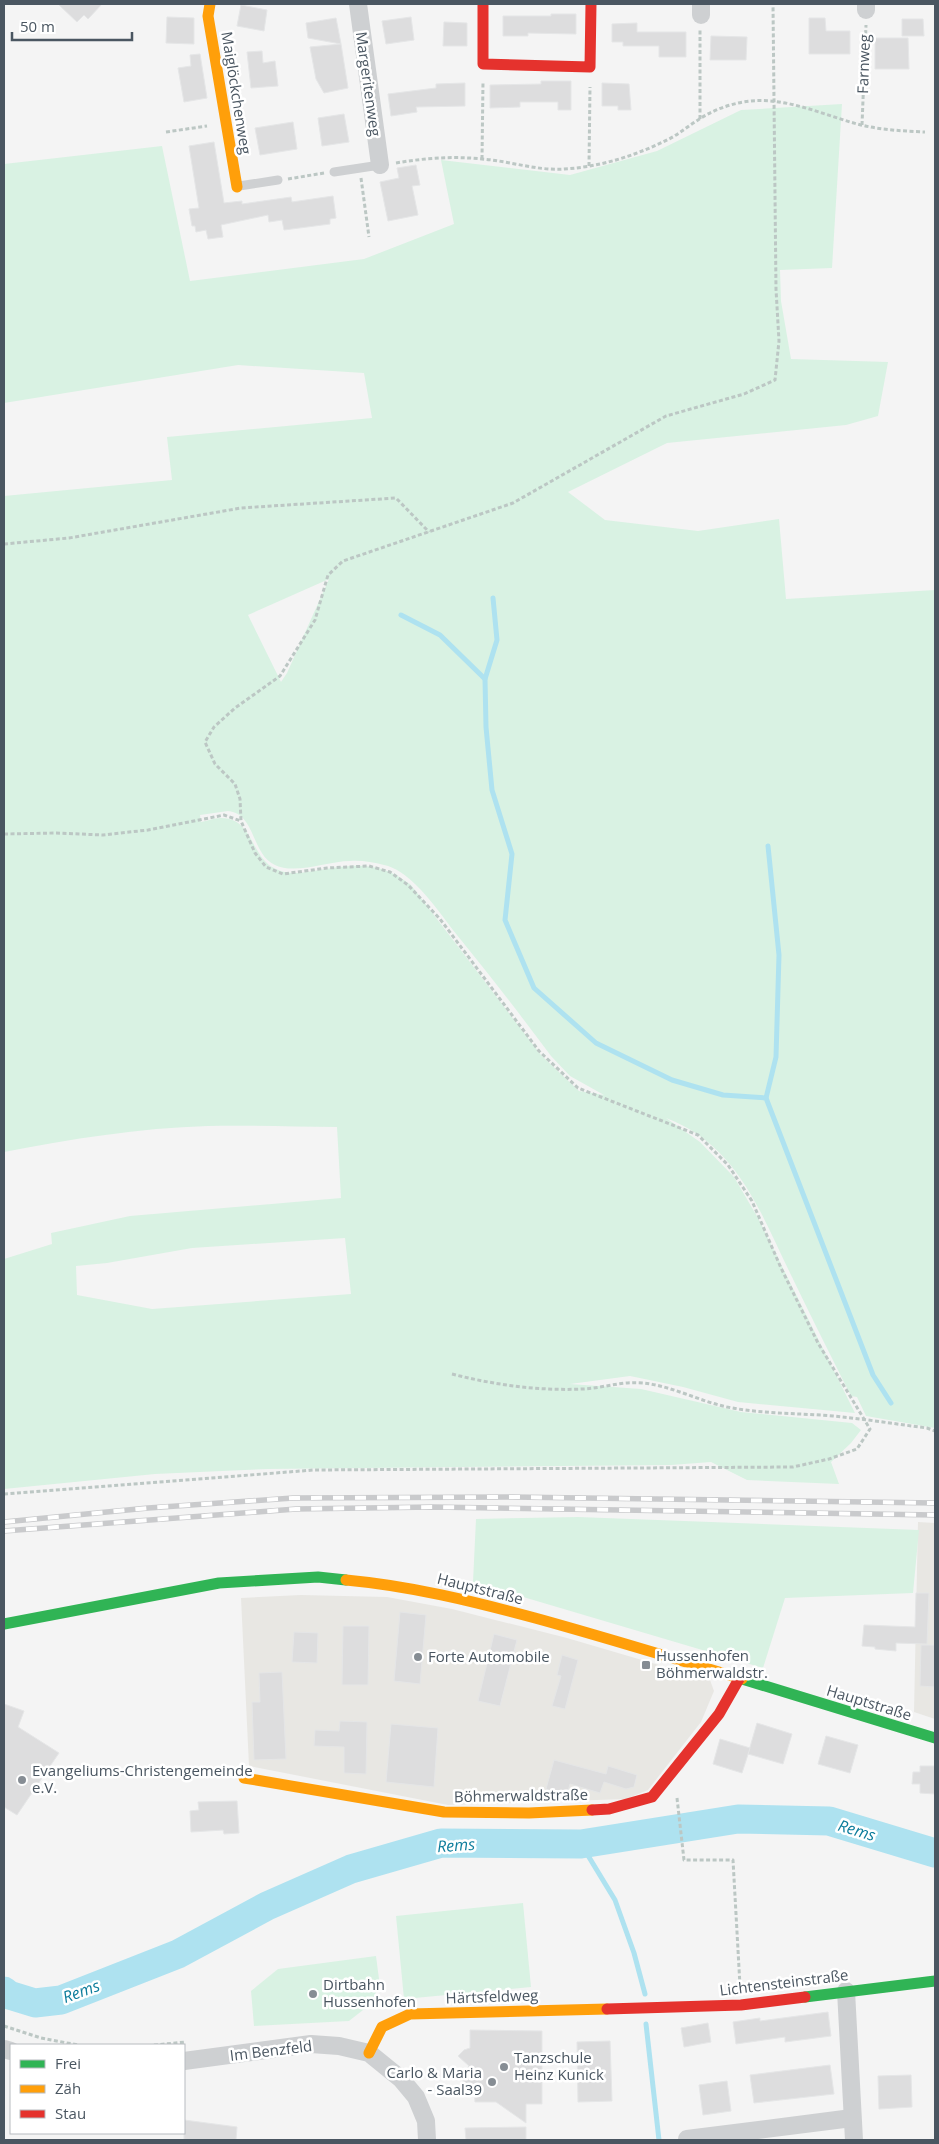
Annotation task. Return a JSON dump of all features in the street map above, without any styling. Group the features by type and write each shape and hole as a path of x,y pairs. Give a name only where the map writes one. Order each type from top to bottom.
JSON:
{"street":[{"name":"Maiglöckchenweg","path":"210,4 208,16 237,186"},
{"name":"Margeritenweg","path":"358,4 380,165"},
{"path":"483,4 483,64 590,67 591,4"},
{"name":"Hauptstraße","path":"4,1624 219,1583 318,1578 383,1583 449,1595 603,1637 935,1738"},
{"name":"Böhmerwaldstraße","path":"244,1778 444,1812 528,1813 609,1808 652,1797 719,1714 739,1679"},
{"name":"Lichtensteinstraße","path":"635,2008 740,2005 935,1981"},
{"path":"846,1991 854,2140"},
{"name":"Härtsfeldweg","path":"369,2054 382,2028 410,2014 635,2008"},
{"name":"Im Benzfeld","path":"185,2060 311,2044 339,2046 369,2054 401,2079 416,2097 426,2121 427,2140"},
{"path":"687,2139 852,2118"}],"lane":[{"path":"334,172 380,165"},
{"path":"237,186 278,180"}],"path":[{"path":"4,1494 314,1470 793,1467 829,1459 856,1449 870,1429 818,1343 781,1268 752,1200 728,1165 698,1135 578,1088 538,1051 440,919 408,885 390,872 369,866 327,868 283,874 266,867 255,854 241,821 240,799 235,784 215,764 205,742 214,727 235,708 280,676 315,620 328,576 343,561 513,503 666,416 744,394 774,380 778,341 773,4"},
{"name":"Farnweg","path":"862,125 866,7"},
{"path":"700,118 701,9"},
{"path":"482,159 483,64"},
{"path":"589,166 590,67"},
{"path":"380,165 449,157 482,159 538,169 589,166 615,161 671,138 700,118 727,106 746,102 787,102 862,125 885,130 925,132"},
{"path":"166,132 226,123"},
{"path":"360,168 369,237"},
{"path":"278,180 334,172"},
{"path":"4,544 69,538 241,508 396,498 429,532"},
{"path":"4,834 56,832 103,835 148,830 224,815 241,821"},
{"path":"452,1374 488,1383 558,1390 589,1389 615,1383 644,1383 726,1407 773,1414 832,1416 927,1428 935,1431"},
{"path":"679,1819 684,1860 734,1860 740,2005"},
{"path":"4,2026 41,2038 73,2044"}],"shaded area":[{"path":"918,1522 935,1523 935,1719 914,1712"},
{"path":"301,1595 387,1597 452,1609 567,1638 710,1680 714,1691 701,1722 648,1790 626,1799 448,1805 249,1766 241,1598"}],"green space":[{"path":"842,104 832,268 780,270 781,301 791,359 888,362 878,416 846,425 667,443 568,492 605,520 698,531 779,519 786,599 935,590 935,1428 866,1416 857,1397 851,1396 769,1229 744,1184 712,1145 691,1130 666,1118 700,1142 734,1177 758,1218 855,1413 738,1402 683,1387 630,1376 570,1384 641,1389 741,1412 852,1423 861,1430 851,1443 831,1462 839,1484 747,1480 711,1462 671,1465 268,1469 155,1474 4,1489 4,1259 52,1244 51,1233 130,1216 341,1198 337,1127 182,1127 80,1139 4,1152 4,496 172,480 167,437 372,418 364,373 238,365 4,403 4,164 162,146 190,281 364,259 454,224 441,160 570,175 657,151 741,110","holes":["329,579 287,673 281,682 248,615","228,811 237,814 244,819 267,860 283,868 292,869 358,861 388,866 401,872 433,904 551,1056 570,1076 604,1095 579,1091 541,1055 411,885 387,871 364,866 340,867 299,873 281,871 268,864 246,831 239,824 231,819 220,818 201,822 200,815","345,1238 351,1294 152,1309 77,1295 76,1266 107,1263 192,1248"]},
{"path":"578,1517 919,1530 913,1593 785,1598 763,1668 473,1582 476,1519"},
{"path":"523,1903 531,1987 404,1999 396,1916"},
{"name":"Dirtbahn Hussenhofen","path":"376,1956 379,1979 375,1996 363,2010 349,2021 254,2026 251,1991 278,1969"}],"building":[{"path":"58,4 102,4 88,19 84,15 77,22"},
{"path":"241,5 267,10 264,31 237,26"},
{"path":"551,14 576,14 576,34 528,33 528,36 503,36 503,16 551,16"},
{"path":"167,17 194,18 194,44 166,43"},
{"path":"411,17 414,40 386,44 382,21"},
{"path":"336,18 341,44 308,38 306,23"},
{"path":"809,18 825,18 826,31 850,31 850,54 809,54"},
{"path":"902,19 923,19 924,36 902,36"},
{"path":"444,22 467,23 467,46 443,46"},
{"path":"637,23 637,32 686,32 686,57 659,57 659,46 623,46 623,42 612,42 612,24"},
{"path":"711,36 747,37 746,60 710,60"},
{"path":"875,38 908,38 909,69 875,69"},
{"path":"341,44 348,88 324,93 316,79 310,47"},
{"path":"262,51 263,63 275,61 278,86 251,88 247,52"},
{"path":"200,54 207,98 184,102 178,68 191,66 190,55"},
{"path":"541,81 571,81 571,110 558,110 558,102 520,102 520,107 490,108 490,85 541,84"},
{"path":"465,83 465,106 416,107 417,112 391,116 388,94 436,88 436,84"},
{"path":"602,83 629,84 631,110 618,110 618,106 602,106"},
{"path":"344,114 349,142 322,146 318,118"},
{"path":"293,122 297,149 260,155 255,128"},
{"path":"214,142 224,203 242,201 242,204 291,197 292,202 333,196 336,218 330,219 330,224 284,230 282,220 269,222 268,215 221,225 223,237 208,239 206,230 196,232 195,226 192,226 189,209 199,208 189,146"},
{"path":"416,165 420,185 412,186 418,215 388,221 380,182 399,178 397,168"},
{"path":"916,1593 929,1593 927,1644 896,1643 896,1651 862,1646 864,1625 915,1627"},
{"path":"400,1612 426,1615 420,1684 394,1681"},
{"path":"343,1626 369,1626 368,1685 342,1685"},
{"path":"294,1632 318,1633 317,1663 292,1662"},
{"path":"494,1634 517,1640 500,1706 478,1701"},
{"path":"921,1645 935,1645 935,1687 920,1686"},
{"path":"562,1655 578,1660 565,1709 552,1706 561,1676 557,1675"},
{"path":"282,1672 286,1759 254,1760 252,1702 260,1702 259,1673"},
{"name":"Evangeliums-Christengemeinde e.V.","path":"4,1704 24,1711 18,1727 59,1753 17,1815 4,1807"},
{"path":"340,1721 367,1722 366,1774 344,1773 344,1747 314,1746 315,1730 339,1731"},
{"path":"757,1723 792,1734 783,1764 748,1754"},
{"path":"391,1724 438,1728 434,1787 386,1782"},
{"path":"826,1736 858,1745 850,1773 818,1764"},
{"path":"720,1739 750,1748 742,1773 713,1764"},
{"path":"554,1760 606,1774 608,1766 637,1775 634,1787 626,1789 604,1782 600,1793 570,1784 567,1795 546,1789"},
{"path":"920,1766 935,1766 935,1794 920,1793 920,1784 912,1784 913,1772 920,1772"},
{"path":"237,1801 239,1833 224,1834 223,1830 191,1832 190,1811 199,1810 198,1802"},
{"path":"828,2012 831,2036 785,2042 785,2037 736,2044 733,2022 760,2018 760,2021"},
{"path":"708,2023 711,2042 684,2047 681,2028"},
{"name":"Tanzschule Heinz Kunick","path":"470,2030 542,2031 542,2104 526,2104 526,2123 496,2102 475,2102 474,2089 468,2089 461,2079 469,2066 458,2056 464,2050 470,2048"},
{"path":"610,2041 612,2101 578,2102 577,2042"},
{"path":"830,2065 834,2094 754,2103 750,2075"},
{"path":"911,2075 912,2107 879,2109 878,2076"},
{"path":"727,2081 731,2111 703,2115 699,2085"},
{"path":"185,2120 237,2127 236,2140 184,2140"},
{"path":"526,2127 526,2140 466,2140 465,2128"}],"waterway":[{"path":"493,598 497,640 485,679 486,727 492,790 512,854 505,920 534,988 596,1043 672,1080 723,1095 766,1098 873,1375 891,1403"},
{"path":"401,615 440,635 485,679"},
{"path":"766,1098 776,1057 779,955 768,846"},
{"path":"829,1821 830,1811"},
{"name":"Rems","path":"4,1991 9,1995 35,2003 61,2000 178,1954 267,1906 351,1869 441,1843 581,1844 738,1819 829,1821 935,1853"},
{"path":"581,1844 615,1900 634,1953 645,1994"},
{"path":"646,2024 659,2140"}],"railway":[{"path":"4,1522 148,1508 293,1498 512,1497 935,1503"},
{"path":"4,1531 296,1509 433,1507 935,1515"}],"traffic: fast":[{"path":"4,1624 219,1583 318,1577 346,1580"},
{"path":"742,1679 935,1738"},
{"path":"805,1997 935,1981"}],"traffic: slow":[{"path":"210,4 208,16 237,187"},
{"path":"346,1580 418,1590 488,1606 742,1679"},
{"path":"244,1778 444,1812 529,1813 592,1810"},
{"path":"369,2053 382,2027 410,2014 607,2009"}],"traffic: jam":[{"path":"483,4 483,64 590,67 591,4"},
{"path":"592,1810 609,1809 652,1797 719,1714 739,1679"},
{"path":"607,2009 741,2005 805,1997"}],"place":[{"name":"Forte Automobile","path":"418,1657"},
{"name":"Hussenhofen Böhmerwaldstr.","path":"646,1665"},
{"name":"Evangeliums-Christengemeinde e.V.","path":"22,1780"},
{"name":"Dirtbahn Hussenhofen","path":"313,1994"},
{"name":"Tanzschule Heinz Kunick","path":"504,2067"},
{"name":"Carlo & Maria - Saal39","path":"492,2082"}]}
